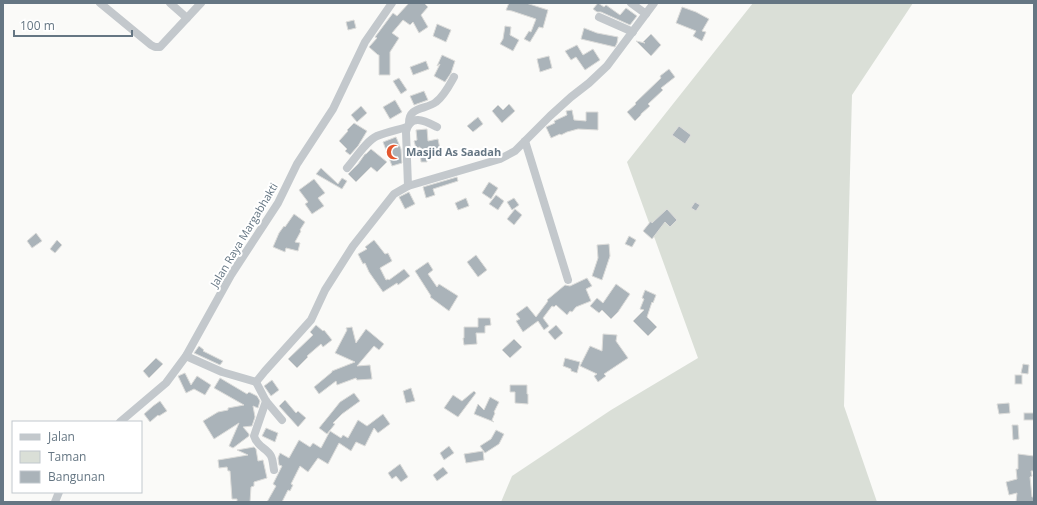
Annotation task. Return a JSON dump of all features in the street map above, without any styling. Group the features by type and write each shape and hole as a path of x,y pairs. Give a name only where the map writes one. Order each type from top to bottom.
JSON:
{"street":[{"path":"100,3 155,47 160,47 164,44 201,3"},
{"path":"170,3 187,18"},
{"name":"Jalan Raya Margabhakti","path":"121,421 166,383 186,356 231,275 278,203 297,164 332,109 365,42 392,3"},
{"path":"631,3 646,14"},
{"path":"256,382 264,371 311,320 325,290 363,233 394,194 408,186 500,159 515,151 550,116 607,66 654,3"},
{"path":"599,17 633,32"},
{"path":"408,186 406,132 409,118 413,112 431,106 438,101 454,77"},
{"path":"347,168 359,153 376,137 417,120 426,121 437,127"},
{"path":"526,141 568,280"},
{"path":"186,356 222,372 256,382 266,401 282,420"},
{"path":"266,401 254,436 255,441 271,456 274,470"}],"green space":[{"path":"753,3 913,3 852,95 844,406 877,502 501,502 512,476 611,410 698,358 627,162"}],"building":[{"path":"409,3 424,3 428,7 421,15 428,27 419,33 413,22 410,25 403,20 392,33 399,38 390,52 390,75 379,75 379,55 369,47 377,38 375,37 393,13 397,16"},
{"path":"509,3 526,3 548,10 543,28 539,27 530,42 524,39 529,31 531,32 536,19 506,10"},
{"path":"598,3 604,7 606,5 620,15 626,8 637,16 630,25 601,12 597,12 593,9"},
{"path":"682,7 709,19 702,31 706,32 702,41 693,36 696,31 676,23"},
{"path":"354,20 356,28 348,30 346,22"},
{"path":"437,24 451,30 446,42 433,36"},
{"path":"505,26 511,27 510,35 519,40 513,51 500,44 503,39"},
{"path":"584,28 597,33 618,37 615,47 581,39"},
{"path":"651,34 661,45 651,56 636,41 645,43 643,42"},
{"path":"577,45 583,55 593,49 600,60 585,70 576,57 571,60 565,51"},
{"path":"442,55 455,61 451,73 445,82 434,76 440,64 437,66"},
{"path":"549,56 552,68 540,72 537,59"},
{"path":"426,61 429,69 413,75 410,67"},
{"path":"669,69 675,77 661,88 663,90 648,104 650,106 635,121 627,112 661,78 660,76"},
{"path":"399,78 407,90 401,94 393,81"},
{"path":"424,91 428,100 414,105 410,96"},
{"path":"395,100 402,112 390,119 383,107"},
{"path":"509,104 515,111 502,123 492,111 498,105 503,110"},
{"path":"361,106 367,113 357,122 351,115"},
{"path":"572,110 574,120 586,121 586,112 598,112 598,130 578,129 551,138 546,127 555,123 554,121 567,115 566,111"},
{"path":"478,117 483,124 473,132 467,126"},
{"path":"354,123 367,131 358,146 350,155 345,151 347,149 339,141"},
{"path":"679,126 691,135 685,144 672,135"},
{"path":"427,129 428,141 438,139 441,154 427,157 427,162 421,162 420,147 416,148 414,141 417,140 416,130"},
{"name":"Masjid As Saadah","path":"396,137 401,149 402,163 392,166 383,142"},
{"path":"371,149 387,162 377,172 371,167 356,182 348,174"},
{"path":"321,168 338,184 342,178 347,181 342,189 316,174"},
{"path":"457,177 458,181 433,189 435,195 426,198 423,187"},
{"path":"314,179 325,193 318,198 324,206 312,214 305,204 308,202 299,190"},
{"path":"489,182 498,188 491,199 482,193"},
{"path":"409,192 415,204 405,209 399,197"},
{"path":"496,195 504,201 498,210 489,204"},
{"path":"466,198 469,206 458,210 455,203"},
{"path":"514,198 519,205 512,210 507,202"},
{"path":"695,202 700,205 696,211 691,208"},
{"path":"515,209 522,215 514,225 507,219"},
{"path":"667,209 677,220 670,227 665,222 652,239 643,231 651,221 652,223"},
{"path":"294,214 305,222 295,242 300,243 298,251 286,248 285,252 273,247 279,233"},
{"path":"36,233 42,241 32,248 27,241"},
{"path":"629,236 636,240 632,247 625,244"},
{"path":"57,240 62,245 55,253 50,249"},
{"path":"374,240 385,254 388,253 392,261 380,268 386,280 389,280 404,269 410,276 398,285 397,283 383,292 369,272 365,263 363,264 358,254 367,249 365,247"},
{"path":"609,244 610,256 602,280 592,276 598,258 597,245"},
{"path":"476,255 487,270 478,277 467,262"},
{"path":"428,262 433,270 428,274 437,287 439,284 458,296 449,311 430,297 431,296 415,271"},
{"path":"587,278 592,286 586,289 591,301 576,307 567,315 556,305 554,307 552,306 543,318 549,326 544,330 538,321 523,332 516,321 520,319 516,314 527,306 536,317 548,301 547,300 565,285 570,286"},
{"path":"616,284 630,294 618,312 611,319 602,310 599,313 590,306 597,298 603,303"},
{"path":"645,290 656,295 647,317 657,327 648,336 633,321 644,310 640,309 644,299 642,298"},
{"path":"478,318 490,318 491,325 485,326 485,333 476,333 477,344 464,345 464,327 478,327"},
{"path":"316,325 323,331 324,330 332,340 323,347 321,344 307,356 308,357 297,368 288,359 313,335 310,332"},
{"path":"556,325 563,333 555,340 548,332"},
{"path":"352,327 356,343 366,329 384,344 379,350 374,346 357,366 370,365 372,379 357,380 356,378 337,385 336,381 319,394 314,387 332,371 355,362 335,353 347,330 346,328"},
{"path":"603,334 617,335 616,341 628,358 604,374 606,376 598,382 594,376 597,374 580,366 590,346 602,351"},
{"path":"514,339 522,347 510,358 502,350"},
{"path":"199,346 204,350 203,351 223,361 220,365 194,353"},
{"path":"156,358 163,364 149,378 143,371"},
{"path":"565,358 580,362 577,373 563,366"},
{"path":"1023,364 1029,365 1028,374 1021,373"},
{"path":"185,373 191,385 197,376 211,385 205,395 194,389 186,393 178,376"},
{"path":"1015,375 1022,375 1022,384 1015,384"},
{"path":"220,378 247,394 249,392 257,396 260,401 258,408 253,406 255,417 252,426 243,427 249,436 233,448 229,446 239,423 214,439 203,421 218,412 228,410 228,408 244,405 214,388"},
{"path":"272,380 279,390 271,396 264,386"},
{"path":"510,385 527,385 528,404 515,403 515,392 510,392"},
{"path":"411,388 415,401 406,403 403,391"},
{"path":"474,391 476,393 458,417 444,408 453,395 462,401"},
{"path":"354,393 360,401 342,414 333,423 335,424 327,434 319,428 340,402"},
{"path":"490,397 499,402 492,420 494,422 474,414 478,404 484,410"},
{"path":"285,400 296,413 298,411 306,418 298,427 279,406"},
{"path":"160,401 167,411 159,416 158,415 150,422 144,414"},
{"path":"1009,403 1010,413 999,414 997,404"},
{"path":"1024,413 1034,413 1034,420 1024,420"},
{"path":"383,414 390,424 378,433 374,428 365,446 356,442 351,451 339,443 328,464 318,458 308,472 300,466 291,484 293,485 290,491 288,490 282,502 267,502 276,486 273,484 282,466 279,465 278,458 280,453 289,458 299,440 310,447 313,443 321,448 330,431 341,438 343,435 348,438 358,420 367,426"},
{"path":"1012,425 1018,425 1019,439 1013,440"},
{"path":"266,428 278,433 275,442 262,436"},
{"path":"496,430 504,434 499,444 485,453 480,446 491,439"},
{"path":"449,446 454,453 444,460 440,453"},
{"path":"254,447 256,449 258,461 263,460 267,478 254,482 254,486 251,487 250,502 237,502 237,499 232,499 230,471 228,471 227,467 219,468 218,460 248,455 237,450"},
{"path":"483,451 484,460 466,463 464,454"},
{"path":"1018,454 1034,456 1034,471 1031,471 1032,476 1030,477 1034,502 1016,502 1017,493 1009,495 1006,482 1017,479 1016,469 1018,469"},
{"path":"400,464 408,477 401,482 396,476 392,479 388,473"},
{"path":"443,467 448,473 437,481 433,475"}],"place":[{"name":"Masjid As Saadah","path":"394,152"}]}
